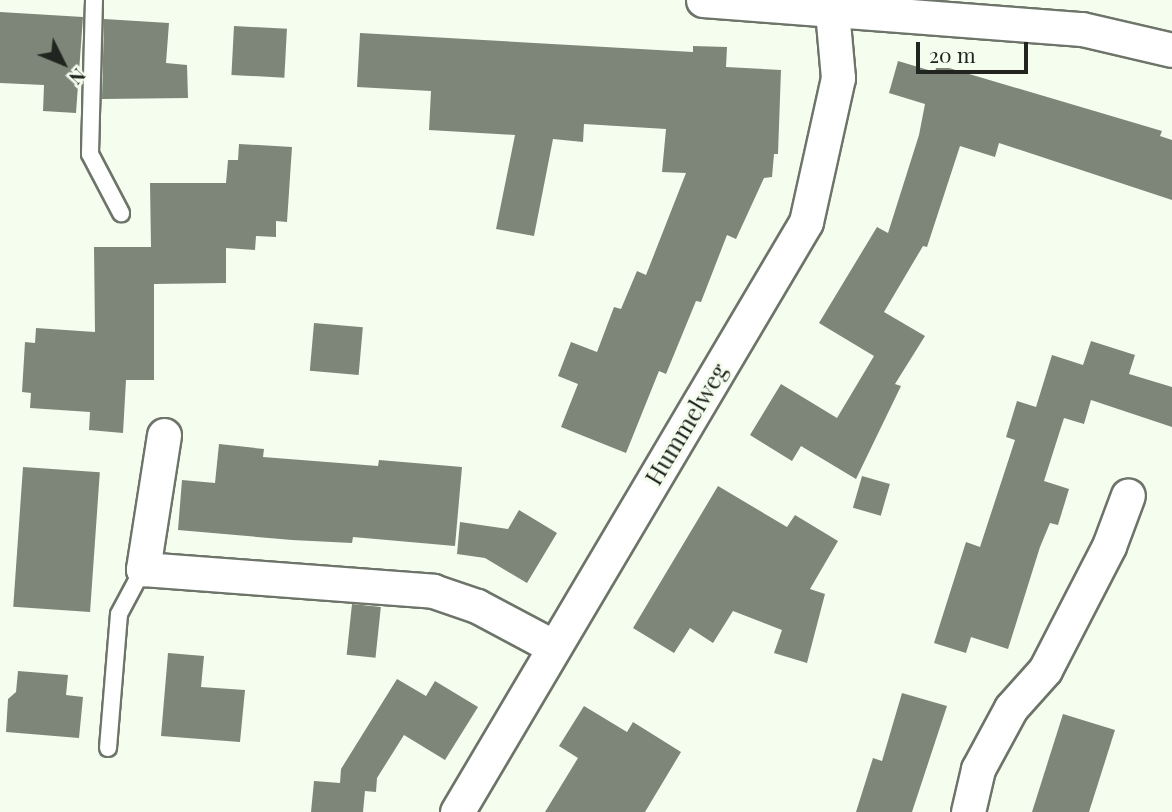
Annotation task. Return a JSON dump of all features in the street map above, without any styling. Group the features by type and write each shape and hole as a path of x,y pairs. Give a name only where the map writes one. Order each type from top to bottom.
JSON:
{"street":[{"path":"703,0 832,10 936,9 1082,29 1172,50"},
{"name":"Hummelweg","path":"457,812 806,222 838,78 832,10"},
{"path":"164,435 143,569 433,591 477,606 554,647"},
{"path":"968,812 978,768 1011,708 1045,670 1109,546 1128,495"}],"lane":[{"path":"94,0 90,154 121,213"},
{"path":"108,748 119,614 143,569"}],"building":[{"path":"0,12 83,17 76,113 43,111 44,85 0,83"},
{"path":"104,19 169,23 166,63 187,65 188,98 102,99"},
{"path":"234,26 287,29 284,78 231,75"},
{"path":"360,33 693,52 693,46 727,47 726,67 781,70 778,154 774,154 772,177 764,178 736,239 727,235 701,302 696,301 666,374 659,371 626,453 561,427 578,384 558,376 571,342 597,352 614,307 621,309 637,271 646,275 686,173 662,172 666,129 584,124 583,142 553,139 534,236 496,229 515,135 429,130 431,91 357,87"},
{"path":"898,61 935,72 936,68 949,68 1162,131 1160,136 1172,140 1172,200 999,143 995,157 960,146 927,247 923,246 884,312 925,336 895,384 901,386 856,479 801,446 792,461 750,435 781,384 837,418 874,356 819,323 877,227 888,233 919,135 925,104 889,93"},
{"path":"239,144 292,147 287,222 276,221 276,237 256,236 255,250 226,248 226,283 154,284 154,380 126,380 123,433 89,430 90,412 30,408 31,393 22,392 25,342 35,343 36,328 95,332 94,247 151,247 150,183 226,183 228,160 238,160"},
{"path":"314,323 363,327 359,375 310,371"},
{"path":"1091,341 1135,355 1129,374 1172,387 1172,427 1091,400 1084,424 1064,418 1044,481 1069,489 1058,525 1050,523 1040,547 1008,649 971,637 966,653 934,643 966,542 980,547 1015,440 1006,437 1017,401 1036,407 1052,355 1083,365"},
{"path":"219,444 264,449 263,457 378,466 379,460 462,467 455,546 353,537 352,543 292,540 178,530 182,480 215,483"},
{"path":"23,467 100,472 90,612 13,607"},
{"path":"862,476 890,484 881,516 853,508"},
{"path":"718,486 787,527 795,515 838,541 810,589 825,594 807,663 774,653 782,630 733,611 713,643 690,628 674,653 633,628"},
{"path":"519,510 557,533 527,583 485,558 457,554 460,522 508,529"},
{"path":"352,604 381,607 376,658 347,655"},
{"path":"168,653 204,656 201,687 245,690 240,742 161,736"},
{"path":"18,671 68,675 66,695 83,697 79,738 6,732 8,699 16,692"},
{"path":"397,679 426,696 435,681 478,707 445,760 404,735 377,778 376,792 365,791 363,812 311,812 314,781 340,783 341,769"},
{"path":"902,693 947,706 912,812 856,812 873,758 882,761"},
{"path":"584,706 627,732 633,722 681,752 645,812 545,812 578,758 559,746"},
{"path":"1063,714 1115,730 1089,812 1032,812"}]}
